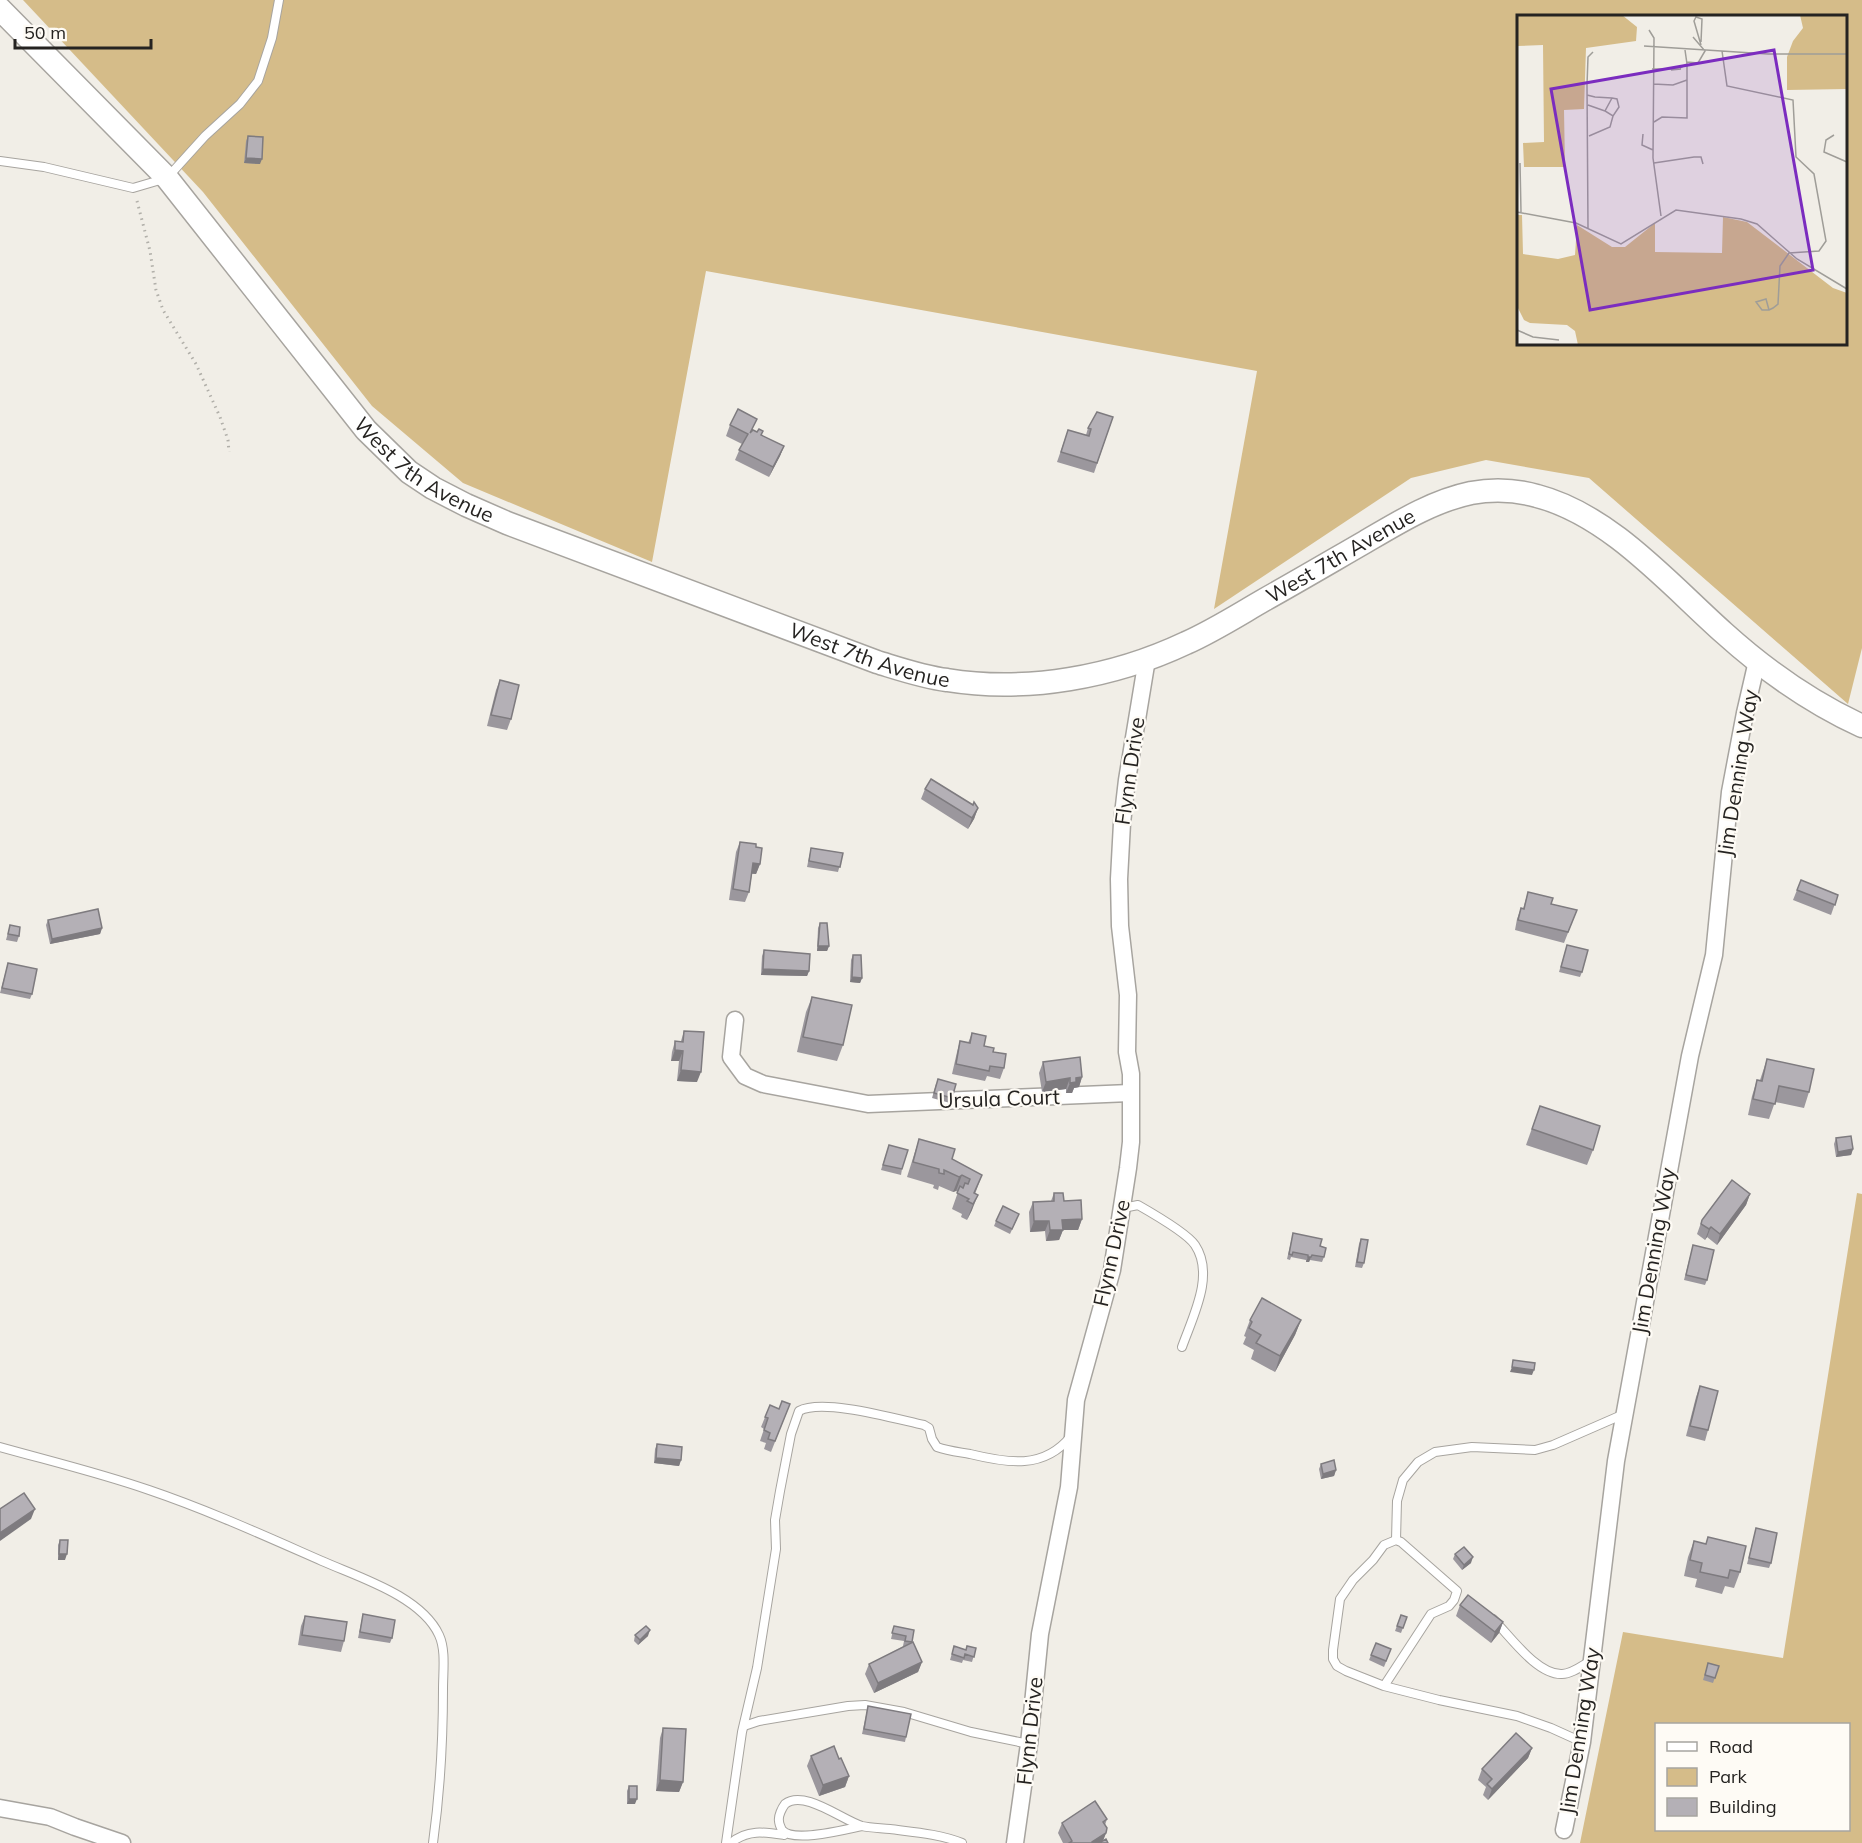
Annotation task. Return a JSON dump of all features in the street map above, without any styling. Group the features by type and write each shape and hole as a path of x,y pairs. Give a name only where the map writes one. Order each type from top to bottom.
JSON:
{"main road":[{"name":"West 7th Avenue","path":"0,9 167,178 366,430 409,472 433,488 507,522 836,648 912,673 983,684 1019,684 1089,675 1147,659 1216,628 1431,506 1471,493 1495,490 1518,492 1539,496 1563,505 1604,527 1757,661 1819,703 1862,726"}],"street":[{"name":"Flynn Drive","path":"1015,1843 1029,1744 1040,1634 1069,1487 1076,1400 1112,1270 1131,1142 1131,1074 1126,1024 1128,995 1120,926 1119,879 1127,780 1147,659"},
{"name":"Jim Denning Way","path":"1564,1833 1582,1742 1616,1461 1690,1056 1714,955 1730,792 1757,661"},
{"name":"Ursula Court","path":"735,1020 731,1057 745,1077 763,1084 799,1092 868,1104 1130,1093"},
{"path":"0,1808 50,1817 122,1843"}],"lane":[{"path":"0,161 44,167 133,188 167,178 205,136 240,104 258,81 272,38 279,0"},
{"path":"1123,1208 1138,1205 1164,1221 1194,1243 1201,1259 1204,1274 1182,1347"},
{"path":"726,1843 744,1726 757,1668 776,1549 775,1520 782,1478 790,1434 799,1411 812,1406 831,1407 924,1425 929,1428 932,1440 938,1447 1002,1462 1017,1463 1054,1452 1073,1432"},
{"path":"1396,1540 1397,1501 1403,1480 1418,1462 1435,1452 1472,1447 1535,1450 1553,1445 1624,1414"},
{"path":"0,1447 106,1476 199,1508 408,1600 429,1619 439,1635 444,1656 439,1801 433,1843"},
{"path":"1466,1598 1401,1542 1396,1540 1384,1545 1353,1580 1340,1599 1333,1659 1337,1666 1346,1671 1384,1686 1516,1716 1582,1742"},
{"path":"1384,1686 1431,1614 1449,1606 1455,1600 1457,1591"},
{"path":"1484,1610 1533,1662 1548,1672 1562,1674 1570,1672 1592,1660"},
{"path":"744,1726 759,1720 848,1706 865,1706 904,1712 971,1732 1029,1744"},
{"path":"784,1835 778,1822 782,1809 794,1800 805,1800 862,1826"},
{"path":"732,1843 738,1837 749,1833 763,1832 807,1842 862,1826 913,1832 962,1843"}],"path":[{"path":"133,188 141,214 156,290 163,310 196,364 228,440 228,452"}],"green space":[{"path":"23,0 1862,0 1862,648 1848,704 1589,478 1486,460 1411,478 1214,609 1257,371 706,271 652,562 463,483 372,406 203,192"},
{"path":"1857,1193 1862,1194 1862,1843 1580,1843 1623,1632 1783,1658"}],"building":[{"path":"248,136 263,137 262,159 246,158"},
{"path":"738,409 757,419 750,433 753,430 757,432 759,429 763,431 761,435 784,446 773,467 739,450 748,434 730,425"},
{"path":"1097,412 1113,417 1097,463 1061,452 1068,430 1089,436 1091,429 1088,428"},
{"path":"500,680 519,685 511,719 491,715"},
{"path":"931,779 973,805 974,802 978,808 972,818 925,789"},
{"path":"740,842 756,844 756,847 762,848 760,864 753,863 749,892 733,889"},
{"path":"811,848 843,853 840,867 809,861"},
{"path":"1801,880 1838,895 1835,905 1797,890"},
{"path":"1528,892 1553,898 1551,904 1577,910 1568,932 1518,920 1521,908 1524,909"},
{"path":"98,909 102,928 52,939 48,920"},
{"path":"820,923 827,923 829,946 818,946"},
{"path":"10,925 20,927 19,936 8,934"},
{"path":"1567,945 1588,950 1582,972 1561,967"},
{"path":"764,950 810,954 809,971 763,969"},
{"path":"853,955 861,955 862,978 852,977"},
{"path":"8,963 37,969 32,994 2,988"},
{"path":"812,997 852,1005 843,1045 803,1037"},
{"path":"684,1031 704,1032 701,1072 681,1070 683,1051 675,1050 675,1041 683,1042"},
{"path":"972,1033 986,1036 984,1046 994,1048 993,1052 1006,1054 1004,1068 990,1066 989,1071 956,1064 960,1041 970,1043"},
{"path":"1080,1057 1082,1077 1076,1078 1076,1082 1070,1083 1070,1078 1046,1082 1043,1062"},
{"path":"1767,1059 1814,1069 1809,1092 1779,1086 1775,1104 1753,1099 1757,1080 1762,1081"},
{"path":"938,1079 956,1084 952,1098 934,1093"},
{"path":"1540,1106 1600,1126 1593,1150 1532,1129"},
{"path":"1851,1136 1853,1149 1838,1152 1836,1138"},
{"path":"919,1139 955,1149 952,1159 982,1175 974,1193 978,1195 973,1204 967,1201 969,1199 957,1193 960,1186 963,1188 970,1179 944,1170 944,1174 939,1173 939,1169 913,1162"},
{"path":"889,1145 908,1150 902,1169 883,1165"},
{"path":"1732,1180 1750,1194 1720,1234 1711,1227 1709,1229 1701,1224"},
{"path":"1054,1193 1063,1193 1064,1201 1081,1200 1082,1219 1062,1220 1063,1230 1050,1230 1049,1221 1034,1221 1033,1202 1054,1201"},
{"path":"1003,1206 1019,1214 1012,1229 996,1221"},
{"path":"1293,1233 1322,1239 1320,1246 1326,1248 1324,1257 1312,1255 1308,1257 1308,1255 1293,1252 1292,1255 1289,1254"},
{"path":"1361,1239 1368,1240 1364,1263 1357,1262"},
{"path":"1693,1245 1714,1250 1707,1280 1686,1275"},
{"path":"1262,1298 1301,1320 1280,1356 1256,1343 1261,1335 1249,1328 1252,1322 1250,1320"},
{"path":"1513,1360 1535,1363 1534,1370 1512,1367"},
{"path":"1700,1386 1718,1391 1708,1430 1690,1426"},
{"path":"782,1401 790,1404 775,1441 768,1439 770,1433 764,1430 768,1418 765,1417 770,1405 779,1409"},
{"path":"657,1444 682,1447 681,1460 656,1458"},
{"path":"1334,1460 1336,1470 1323,1474 1321,1464"},
{"path":"24,1493 35,1509 0,1533 0,1509"},
{"path":"1756,1528 1777,1533 1771,1563 1749,1558"},
{"path":"1708,1537 1746,1546 1740,1572 1730,1570 1728,1578 1700,1572 1702,1563 1690,1560 1694,1541 1706,1544"},
{"path":"60,1540 68,1540 67,1554 59,1554"},
{"path":"1464,1547 1473,1557 1464,1565 1455,1554"},
{"path":"1468,1595 1503,1622 1495,1632 1460,1605"},
{"path":"363,1614 395,1620 392,1638 360,1632"},
{"path":"1401,1615 1407,1617 1403,1628 1397,1626"},
{"path":"305,1616 347,1622 344,1641 302,1635"},
{"path":"646,1626 650,1630 640,1640 635,1635"},
{"path":"894,1626 914,1630 912,1642 905,1641 906,1636 892,1633"},
{"path":"913,1642 922,1662 878,1683 869,1664"},
{"path":"1376,1643 1391,1649 1386,1661 1371,1655"},
{"path":"954,1646 966,1650 967,1646 976,1648 974,1657 965,1654 964,1658 952,1654"},
{"path":"1708,1663 1719,1666 1715,1678 1705,1675"},
{"path":"868,1706 911,1714 906,1737 864,1729"},
{"path":"663,1728 686,1729 683,1782 660,1780"},
{"path":"1516,1733 1532,1748 1492,1789 1487,1784 1492,1779 1482,1769"},
{"path":"834,1746 849,1776 823,1785 811,1756"},
{"path":"629,1786 637,1786 637,1799 629,1799"},
{"path":"1095,1801 1107,1819 1103,1822 1107,1828 1106,1833 1092,1843 1069,1843 1072,1841 1062,1823"}]}
